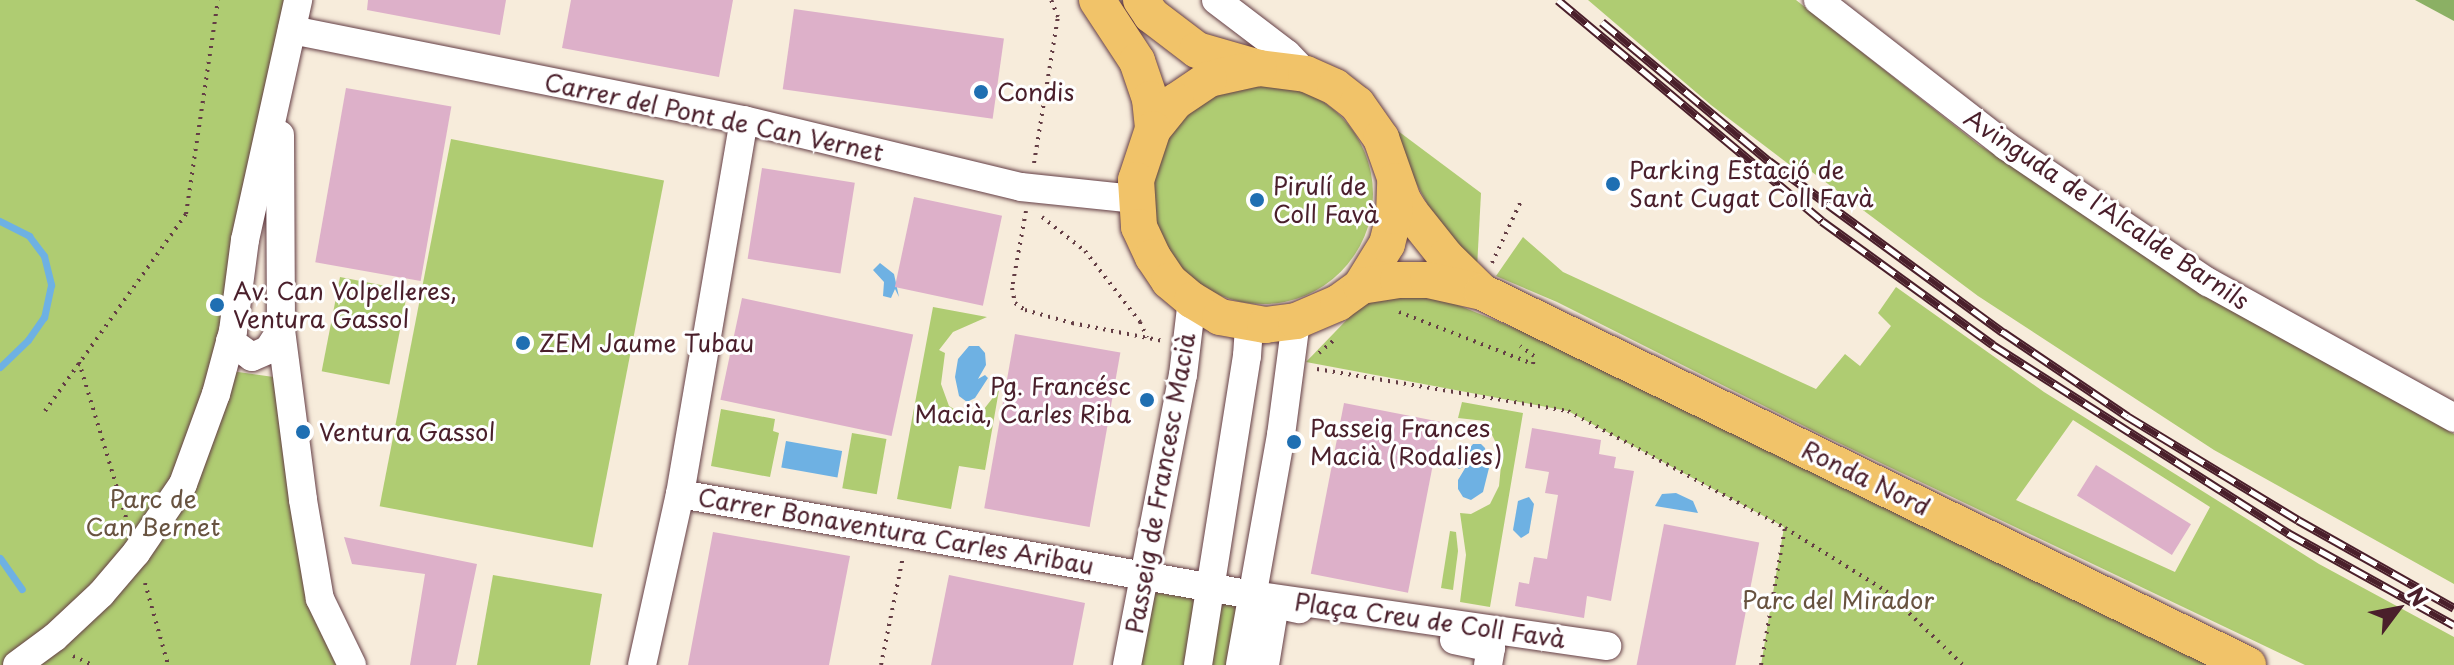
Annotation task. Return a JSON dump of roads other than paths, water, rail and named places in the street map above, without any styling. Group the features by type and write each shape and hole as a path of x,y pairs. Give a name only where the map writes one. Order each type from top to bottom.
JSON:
{"main road":[{"name":"Ronda Nord","path":"1097,0 1137,61 1150,99 1153,129 1136,180 1139,227 1169,281 1192,300 1220,317 1249,324 1296,321 1338,303 1361,286 1387,244 1394,216 1395,181"},
{"name":"Ronda Nord","path":"1141,0 1151,15 1197,50 1259,68 1306,74 1335,87 1357,104 1381,138 1395,181 1417,222 1484,284 2248,665"},
{"name":"Ronda Nord","path":"1153,129 1191,89 1228,73 1259,68"},
{"name":"Ronda Nord","path":"1361,286 1398,280 1484,284"}],"street":[{"path":"17,665 55,637 101,594 136,553 183,484 216,394 230,341 245,240 298,0"},
{"path":"1216,0 1287,54 1306,74"},
{"name":"Avinguda de l'Alcalde Barnils","path":"1818,0 2006,146 2208,282 2454,418"},
{"name":"Carrer del Pont de Can Vernet","path":"292,30 744,120 1021,187 1136,199"},
{"path":"278,94 283,248 275,340 290,394 303,500 320,599 352,665"},
{"path":"642,665 680,494 744,120"},
{"path":"245,240 266,235 283,248"},
{"name":"Passeig de Francesc Macià","path":"1127,665 1183,375 1192,300"},
{"path":"1240,665 1281,435 1296,321"},
{"path":"1198,665 1247,356 1249,324"},
{"path":"230,341 252,357 275,340"},
{"name":"Carrer Bonaventura Carles Aribau","path":"680,494 1253,595"},
{"name":"Plaça Creu de Coll Favà","path":"1253,595 1607,646"},
{"path":"1265,665 1275,604 1491,648 1488,665"}],"water":[{"path":"880,263 894,274 899,297 895,289 891,298 883,296 884,282 873,270"},
{"path":"969,346 979,346 985,353 986,365 978,379 985,375 988,378 975,398 967,402 959,396 955,377 958,359"},
{"path":"786,441 842,451 837,477 781,468"},
{"path":"1473,444 1481,444 1485,448 1489,468 1483,492 1471,500 1463,497 1458,489 1458,480 1467,465 1459,469 1456,466"},
{"path":"1676,493 1693,501 1698,513 1655,506 1662,494"},
{"path":"1529,497 1534,504 1529,533 1521,538 1513,530 1518,501"}],"waterway":[{"path":"0,221 29,236 44,256 51,285 44,317 28,340 0,367"},
{"path":"0,558 22,589"}],"railway":[{"path":"1558,0 1822,221 1993,345 2288,533 2454,625"},
{"path":"1602,22 1769,161 2003,332 2127,416 2298,520 2454,608"}],"place":[{"name":"Condis","path":"981,92"},
{"name":"Parking Estació de Sant Cugat Coll Favà","path":"1613,184"},
{"name":"Pirulí de Coll Favà","path":"1257,200"},
{"name":"Av. Can Volpelleres, Ventura Gassol","path":"217,305"},
{"name":"ZEM Jaume Tubau","path":"523,343"},
{"name":"Pg. Francésc Macià, Carles Riba","path":"1147,400"},
{"name":"Ventura Gassol","path":"303,432"},
{"name":"Passeig Frances Macià (Rodalies)","path":"1294,442"}],"park label":[{"name":"Parc de Can Bernet","path":"153,513"},
{"name":"Parc del Mirador","path":"1838,600"}]}
